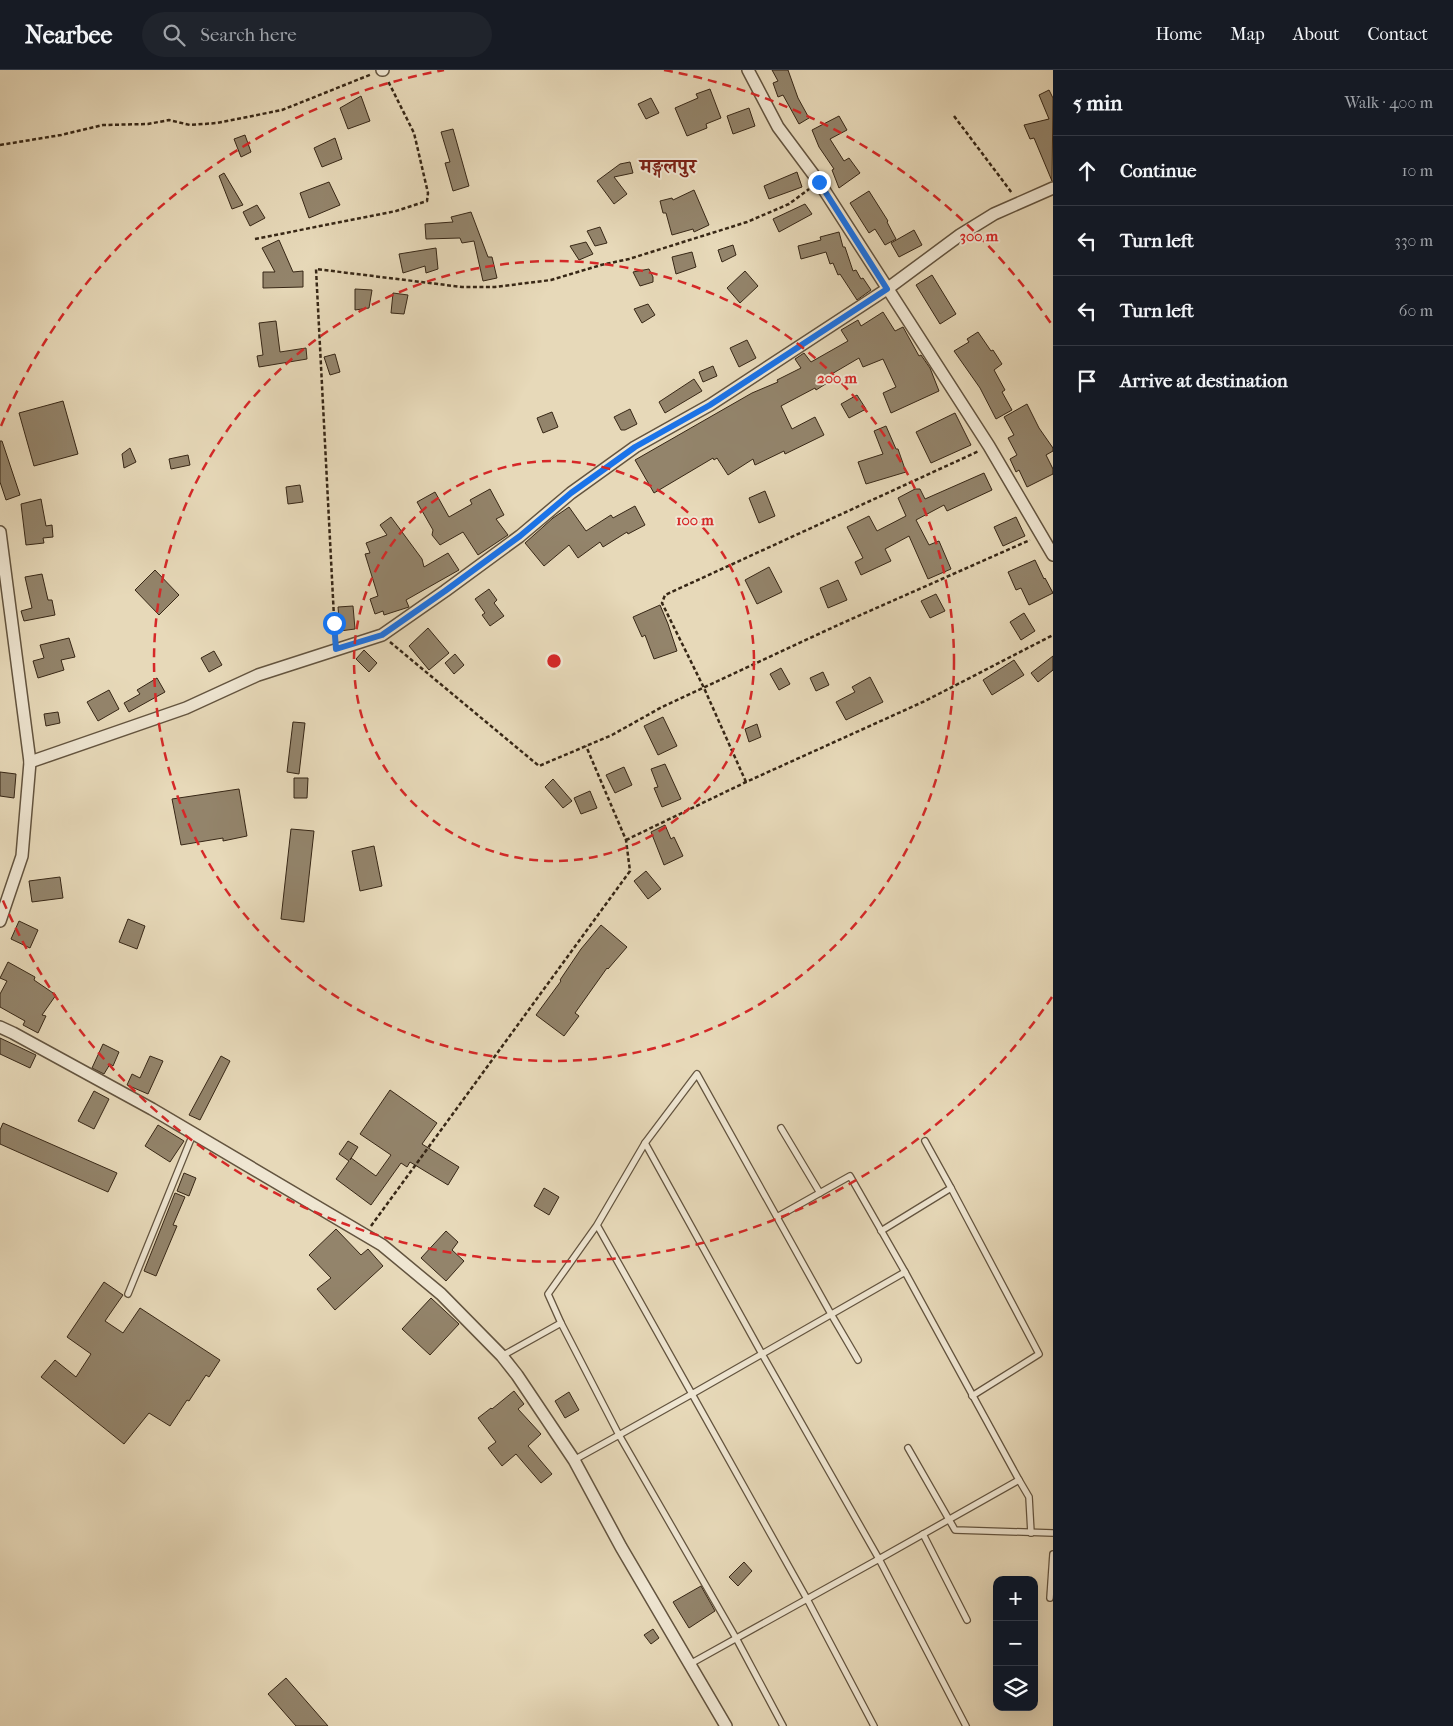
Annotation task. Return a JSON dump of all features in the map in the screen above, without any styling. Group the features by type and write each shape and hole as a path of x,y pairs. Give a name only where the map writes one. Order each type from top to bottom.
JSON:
{"street":[{"path":"748,70 778,127 819,182 989,446 1053,555"},
{"path":"30,762 186,708 258,675 382,635 520,536 571,493 635,447 710,405 887,289 960,235 994,214 1053,188"},
{"path":"0,532 30,762 22,856 0,921"},
{"path":"0,1027 13,1032 193,1134 382,1245 441,1294 502,1356 518,1376 574,1460 726,1726"}],"lane":[{"path":"783,1726 736,1638 619,1435 561,1324 548,1294 597,1225 645,1143 697,1074 858,1360"},
{"path":"782,1128 820,1193"},
{"path":"128,1294 193,1134"},
{"path":"924,1141 1039,1354 972,1396"},
{"path":"645,1143 879,1559 966,1726"},
{"path":"777,1217 850,1176 1029,1497 1030,1533"},
{"path":"881,1231 951,1188"},
{"path":"597,1225 807,1599 874,1726"},
{"path":"574,1460 905,1272"},
{"path":"502,1356 561,1324"},
{"path":"908,1448 955,1530 1053,1534"},
{"path":"690,1664 1019,1480"},
{"path":"923,1534 967,1620"},
{"path":"1050,1598 1053,1554"}],"path":[{"path":"0,145 60,135 103,125 148,124 170,120 190,125 217,123 282,110 383,70 414,133 428,193 427,200 396,211 255,239"},
{"path":"954,116 1019,203"},
{"path":"336,649 316,269 462,287 495,286 551,280 629,259 747,222 788,204 819,182"},
{"path":"746,782 704,688 662,603 665,595 989,446"},
{"path":"382,635 540,766 612,735 662,707 838,625 1041,535"},
{"path":"626,840 746,782 925,701 1053,635"},
{"path":"364,1236 630,871 626,840 586,746"}],"building":[{"path":"772,70 788,70 798,98 809,118 799,124 783,95 778,97 773,83 778,81"},
{"path":"710,89 721,118 706,124 707,128 687,136 675,108 698,98 696,94"},
{"path":"1049,90 1053,98 1052,181 1034,138 1030,139 1024,125 1049,119 1039,95"},
{"path":"361,96 370,121 348,129 340,108"},
{"path":"651,98 659,113 646,119 638,104"},
{"path":"749,108 755,126 733,134 727,116"},
{"path":"839,116 847,130 830,139 844,161 849,158 860,173 839,188 832,170 834,169 819,147 812,130"},
{"path":"453,129 469,186 453,191 445,163 450,162 441,132"},
{"path":"245,135 251,152 241,157 234,139"},
{"path":"335,138 342,159 322,167 314,148"},
{"path":"630,162 633,173 614,177 627,194 614,204 597,181 620,164"},
{"path":"797,172 802,187 769,199 764,186"},
{"path":"224,173 243,205 232,209 219,176"},
{"path":"329,182 340,205 309,218 300,193"},
{"path":"694,190 709,225 694,232 693,229 672,235 666,213 663,213 660,201 672,198 673,200"},
{"path":"869,191 888,221 896,239 885,245 875,229 869,233 850,203"},
{"path":"805,204 812,214 779,232 773,219"},
{"path":"257,205 265,218 250,226 243,212"},
{"path":"471,212 488,257 492,257 497,278 483,281 474,241 462,243 460,238 426,239 425,224 453,222 451,217"},
{"path":"600,227 607,243 595,246 587,231"},
{"path":"914,230 922,245 899,257 891,243"},
{"path":"839,232 853,271 856,270 871,290 857,300 840,274 838,275 833,263 830,264 826,252 801,259 798,246 821,240 820,237"},
{"path":"279,240 293,272 303,271 303,287 263,288 263,272 275,272 262,248"},
{"path":"586,242 593,254 579,260 570,246"},
{"path":"733,245 736,255 722,262 718,250"},
{"path":"436,248 438,269 426,273 425,266 403,273 399,254"},
{"path":"692,252 696,267 676,274 672,257"},
{"path":"649,269 653,282 640,286 633,272"},
{"path":"745,271 758,286 740,303 727,288"},
{"path":"932,275 956,314 940,324 916,285"},
{"path":"355,289 372,290 369,308 355,310"},
{"path":"393,293 408,295 404,314 391,313"},
{"path":"648,304 655,315 642,323 634,309"},
{"path":"883,312 895,331 903,327 919,356 921,355 930,368 939,391 891,413 883,393 896,387 883,359 863,367 859,358 830,375 832,380 816,390 815,388 781,406 792,429 815,417 824,435 785,454 784,451 755,465 753,459 728,475 717,458 714,460 713,458 654,493 635,460 752,393 778,382 777,380 801,368 795,359 804,353 811,362 848,341 841,330 858,320 861,326"},
{"path":"276,321 280,352 306,348 307,359 259,367 257,356 263,355 259,323"},
{"path":"978,332 1002,364 994,370 1005,390 1002,392 1012,410 996,419 980,388 954,351 969,342 967,339"},
{"path":"747,340 756,358 739,367 730,348"},
{"path":"335,354 340,372 330,375 324,357"},
{"path":"713,366 717,376 703,382 699,372"},
{"path":"694,379 702,391 665,413 659,402"},
{"path":"857,395 866,409 849,418 841,404"},
{"path":"63,401 78,454 34,466 19,413"},
{"path":"1027,404 1039,428 1053,448 1053,451 1046,455 1053,469 1053,474 1027,487 1019,470 1016,472 1010,459 1017,455 1008,438 1014,435 1004,417"},
{"path":"630,409 637,424 621,430 614,417"},
{"path":"552,412 558,427 543,433 537,418"},
{"path":"955,413 971,445 931,463 916,432"},
{"path":"886,426 896,449 898,449 906,472 866,484 858,462 883,454 874,431"},
{"path":"0,441 2,441 20,495 6,500 0,482"},
{"path":"130,448 136,462 124,468 122,454"},
{"path":"188,455 190,465 171,469 169,459"},
{"path":"984,473 992,490 947,511 944,505 916,520 929,545 939,541 951,569 928,579 909,536 885,549 891,561 861,575 855,562 863,558 847,527 869,516 877,531 906,516 898,498 915,489 920,489 925,499"},
{"path":"300,485 303,502 288,504 286,487"},
{"path":"490,489 504,515 496,519 508,535 478,555 463,532 440,545 432,535 433,530 417,502 435,492 449,517 472,504 470,500"},
{"path":"765,491 775,516 759,523 749,498"},
{"path":"41,499 46,526 52,525 53,537 43,538 44,543 26,545 21,504"},
{"path":"635,506 645,525 628,534 627,532 603,547 600,542 578,558 569,545 544,566 525,543 553,518 569,507 586,531 611,515 613,518"},
{"path":"391,517 422,559 424,567 448,553 459,570 406,600 409,607 384,615 383,611 375,614 370,599 378,596 365,554 370,553 366,543 387,535 380,525"},
{"path":"1016,517 1025,536 1003,546 994,527"},
{"path":"1035,560 1053,593 1029,605 1021,588 1016,590 1008,572"},
{"path":"769,567 782,592 757,604 745,580"},
{"path":"155,570 179,595 159,615 135,590"},
{"path":"42,574 48,600 52,600 55,615 24,621 21,611 32,608 25,577"},
{"path":"838,580 847,600 828,608 820,588"},
{"path":"489,589 497,600 494,603 504,616 490,626 482,615 485,613 475,599"},
{"path":"936,594 945,611 930,618 921,601"},
{"path":"660,605 677,651 654,659 645,635 642,637 633,617"},
{"path":"353,606 355,629 340,631 338,607"},
{"path":"1024,613 1035,631 1021,640 1010,622"},
{"path":"428,628 449,653 429,670 409,646"},
{"path":"69,638 75,657 61,660 64,670 38,678 33,661 44,658 40,645"},
{"path":"364,650 377,663 369,672 356,659"},
{"path":"214,651 222,665 209,672 201,658"},
{"path":"455,654 464,665 454,674 445,663"},
{"path":"1053,656 1053,670 1038,682 1031,673"},
{"path":"1014,660 1024,675 992,695 983,680"},
{"path":"781,668 790,684 779,690 770,674"},
{"path":"823,672 829,685 816,691 810,678"},
{"path":"870,677 883,702 846,720 836,702 855,692 852,687"},
{"path":"157,678 165,692 129,712 124,703 140,694 137,690"},
{"path":"109,690 119,709 98,721 87,702"},
{"path":"58,712 60,723 46,726 44,714"},
{"path":"663,717 677,746 658,755 644,726"},
{"path":"293,722 305,723 299,774 287,772"},
{"path":"757,724 761,737 749,742 745,729"},
{"path":"665,764 681,799 662,807 654,788 658,787 651,769"},
{"path":"624,767 632,785 615,793 606,775"},
{"path":"0,772 16,774 14,798 0,796"},
{"path":"294,778 308,778 307,798 294,798"},
{"path":"553,779 572,801 563,808 545,787"},
{"path":"239,789 247,836 223,841 223,838 181,845 172,799"},
{"path":"590,791 597,808 581,814 574,798"},
{"path":"665,825 671,839 674,837 683,856 664,865 651,832"},
{"path":"291,829 314,831 304,922 281,919"},
{"path":"374,846 382,886 360,891 352,851"},
{"path":"646,871 661,889 648,899 634,881"},
{"path":"60,877 63,898 32,902 29,881"},
{"path":"128,919 145,926 137,949 119,942"},
{"path":"19,921 38,930 30,948 11,939"},
{"path":"601,925 627,947 607,968 575,1013 579,1016 564,1036 536,1015 561,981 581,949"},
{"path":"8,962 35,977 34,980 56,995 42,1015 46,1016 38,1033 23,1025 25,1021 0,1007 0,994 7,981 0,978"},
{"path":"0,1038 36,1055 30,1068 0,1054"},
{"path":"103,1044 119,1052 113,1066 110,1064 104,1074 92,1068"},
{"path":"150,1056 163,1061 148,1094 127,1085 132,1074 140,1078"},
{"path":"221,1056 230,1061 200,1120 189,1115"},
{"path":"390,1090 437,1123 422,1144 459,1167 448,1185 410,1162 407,1167 401,1163 371,1205 336,1179 349,1161 339,1154 348,1141 358,1147 351,1158 376,1176 391,1155 360,1134"},
{"path":"94,1091 109,1099 94,1129 78,1121"},
{"path":"3,1123 117,1173 108,1192 0,1144 0,1130"},
{"path":"158,1125 184,1141 170,1162 145,1146"},
{"path":"184,1173 196,1178 189,1196 177,1191"},
{"path":"544,1188 559,1197 549,1215 534,1206"},
{"path":"175,1193 185,1197 173,1225 177,1226 156,1276 144,1271"},
{"path":"336,1229 361,1255 368,1249 383,1266 335,1310 317,1289 331,1278 309,1255"},
{"path":"446,1231 458,1242 452,1250 464,1261 446,1281 421,1258"},
{"path":"104,1282 123,1295 105,1321 123,1333 140,1308 220,1360 209,1377 206,1375 189,1401 187,1400 170,1426 149,1413 124,1444 41,1377 55,1360 76,1377 91,1354 67,1337"},
{"path":"431,1298 459,1324 430,1355 402,1329"},
{"path":"514,1391 524,1404 518,1409 541,1434 528,1446 552,1474 541,1483 516,1454 502,1466 488,1448 496,1442 478,1418"},
{"path":"569,1392 579,1410 565,1418 555,1401"},
{"path":"744,1562 752,1571 738,1586 729,1577"},
{"path":"701,1586 715,1611 689,1628 673,1602"},
{"path":"653,1629 659,1638 651,1644 644,1635"},
{"path":"286,1678 328,1726 296,1726 268,1694"}],"district":[{"name":"मङ्गलपुर","path":"668,166"}],"route":[{"path":"334,623 336,649 382,635 520,536 571,493 635,447 710,405 887,289 819,182"}]}
